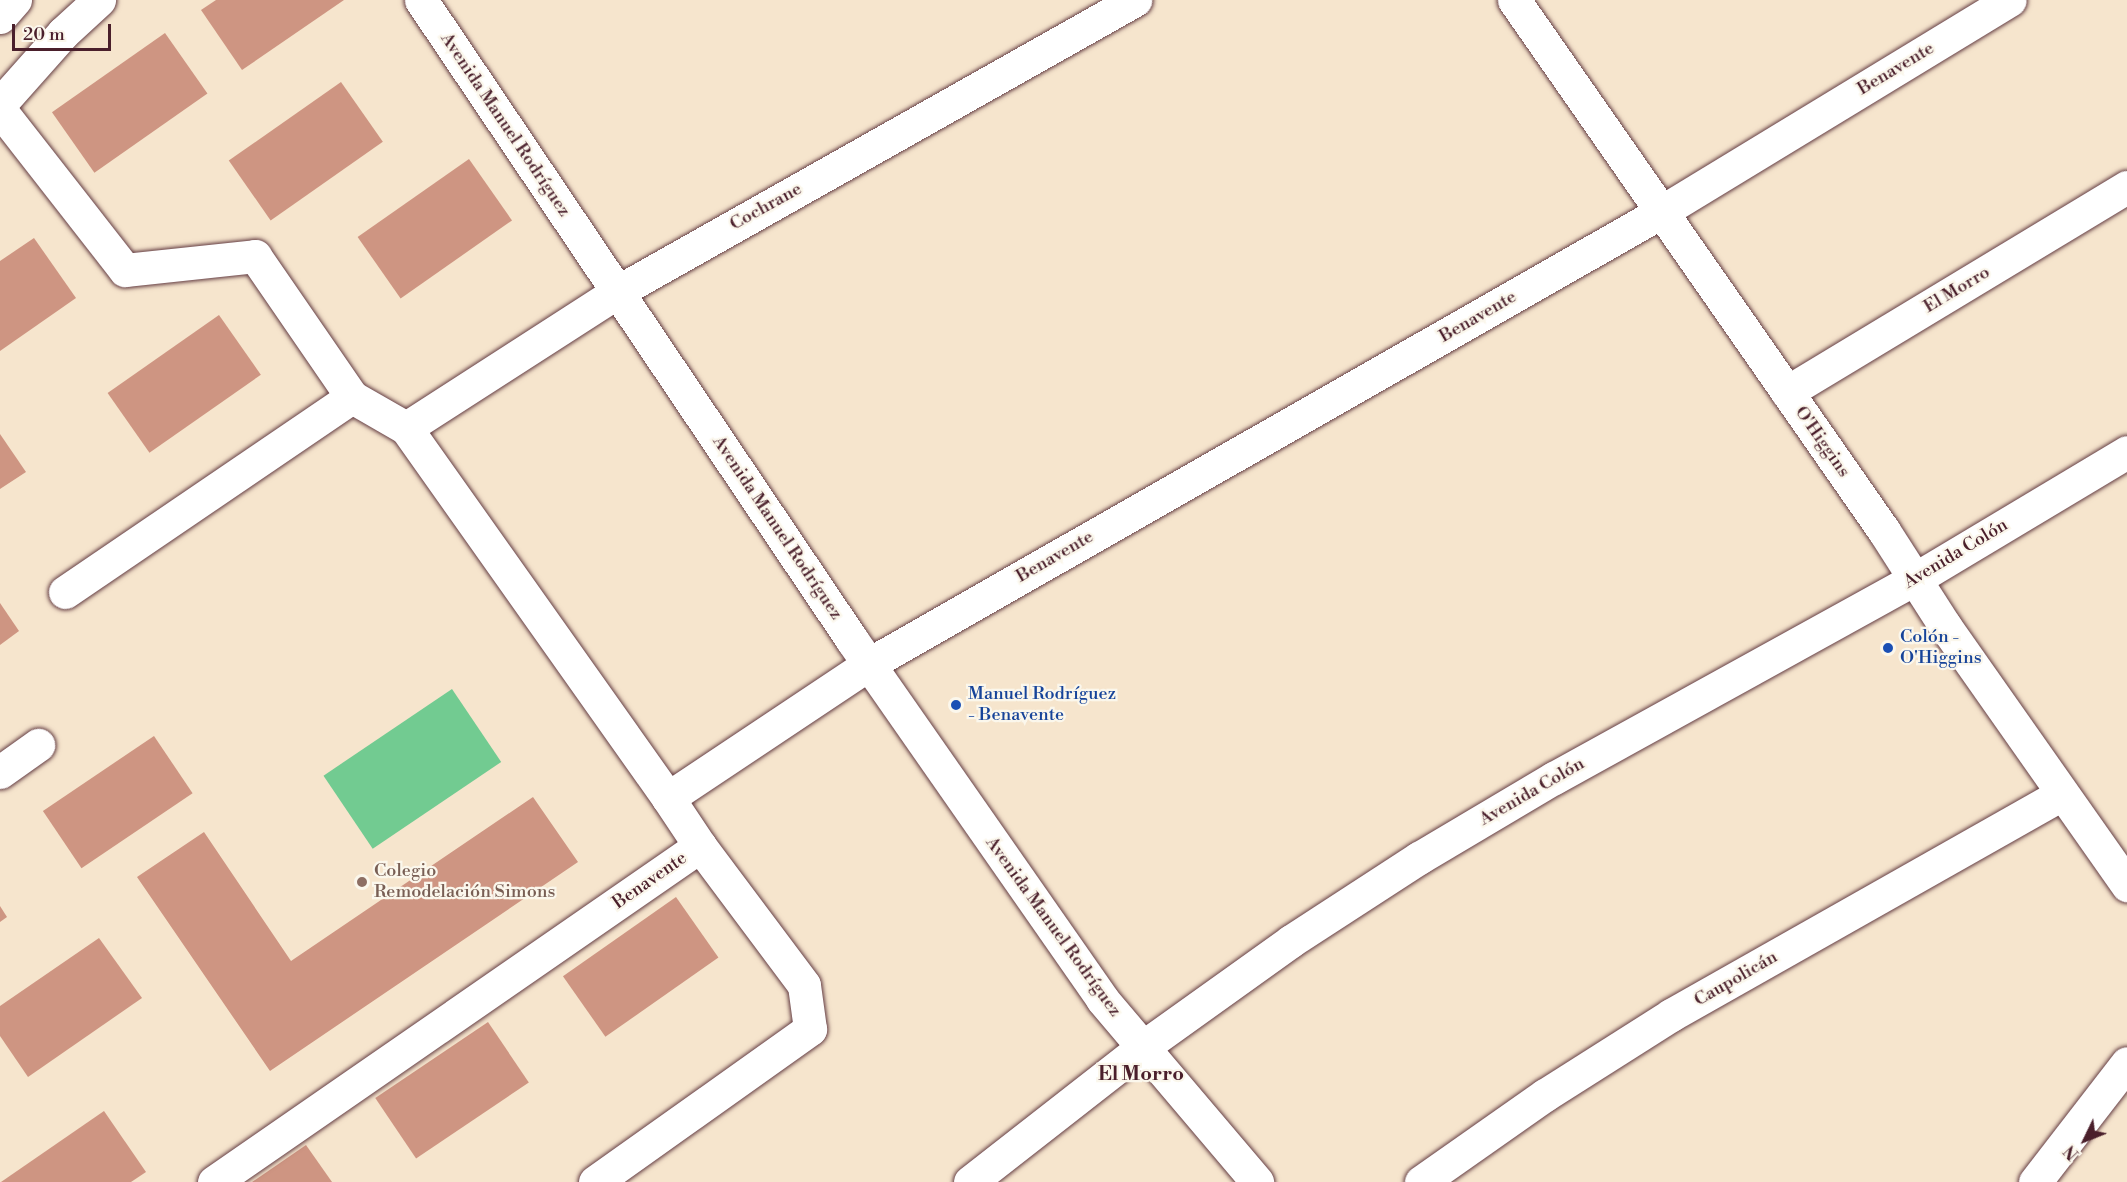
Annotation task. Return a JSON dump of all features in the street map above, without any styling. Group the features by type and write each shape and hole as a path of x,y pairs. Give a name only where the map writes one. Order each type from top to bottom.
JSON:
{"street":[{"path":"0,17 15,0"},
{"path":"0,104 63,33 99,0"},
{"name":"Avenida Manuel Rodríguez","path":"421,0 869,664 1102,999 1257,1182"},
{"name":"Cochrane","path":"406,428 617,292 1135,0"},
{"name":"O'Higgins","path":"1514,0 1787,392 2061,794 2127,885"},
{"name":"Benavente","path":"214,1182 700,846 668,798 869,664 1661,212 2010,0"},
{"path":"0,110 125,270 255,256 352,397 406,428 668,798"},
{"name":"El Morro","path":"1787,392 2127,187"},
{"path":"64,592 352,397"},
{"name":"Avenida Colón","path":"970,1182 1143,1047 1291,941 1419,858 1554,778 1915,579 2127,452"},
{"path":"0,772 38,745"},
{"name":"Caupolicán","path":"1421,1182 1536,1102 1671,1015 2061,794"},
{"path":"595,1182 810,1029 804,985 700,846"},
{"path":"2035,1182 2127,1063"}],"green space":[{"path":"452,689 501,762 373,849 323,776"}],"building":[{"path":"216,0 344,0 242,70 201,10"},
{"path":"165,33 207,94 94,173 52,112"},
{"path":"341,82 383,142 271,220 229,161"},
{"path":"469,159 512,220 401,298 358,237"},
{"path":"34,238 76,298 0,351 0,261"},
{"path":"219,315 261,375 149,453 108,393"},
{"path":"0,434 26,472 0,489"},
{"path":"0,603 19,631 0,645"},
{"path":"154,736 193,793 81,868 43,811"},
{"path":"533,797 578,862 270,1071 137,877 204,832 291,961"},
{"path":"676,897 718,958 605,1037 563,976"},
{"path":"0,906 7,917 0,922"},
{"path":"99,938 142,998 28,1077 0,1036 0,1006"},
{"path":"488,1022 529,1083 416,1159 375,1098"},
{"path":"104,1111 146,1172 131,1182 1,1182"},
{"path":"306,1145 332,1182 252,1182"}],"place":[{"name":"Colón - O'Higgins","path":"1888,648"},
{"name":"Manuel Rodríguez - Benavente","path":"956,705"},
{"name":"Colegio Remodelación Simons","path":"362,882"}],"district":[{"name":"El Morro","path":"1141,1074"}]}
